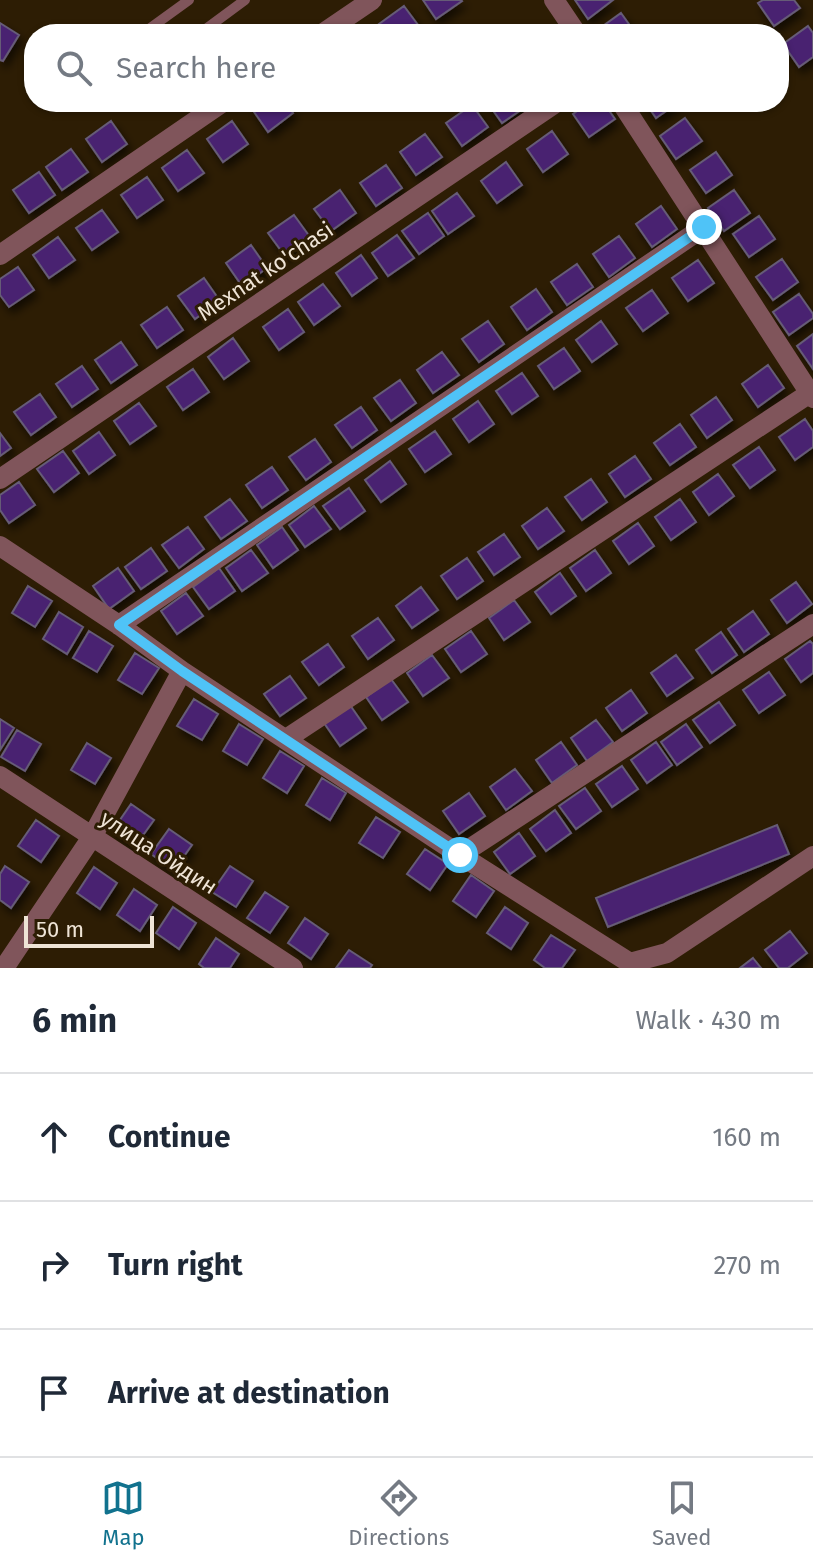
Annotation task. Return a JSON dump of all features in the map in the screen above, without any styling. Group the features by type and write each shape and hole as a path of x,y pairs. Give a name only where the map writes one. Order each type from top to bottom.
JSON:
{"street":[{"path":"337,24 372,0"},
{"path":"554,0 570,24"},
{"path":"0,255 208,112"},
{"name":"Mexnat ko'chasi","path":"0,479 542,112"},
{"path":"286,739 812,396 628,112"},
{"path":"119,625 704,227"},
{"path":"0,546 182,671 630,963 667,953 813,856"},
{"path":"460,855 813,624"},
{"path":"4,968 92,837 182,671"},
{"name":"улица Ойдин","path":"0,776 293,968"}],"lane":[{"path":"156,24 189,0"},
{"path":"213,24 245,0"}],"building":[{"path":"423,0 461,0 462,1 436,19"},
{"path":"575,0 613,0 588,19"},
{"path":"763,0 794,0 800,8 773,24 758,3"},
{"path":"404,6 417,24 379,24"},
{"path":"621,13 629,24 606,24"},
{"path":"0,23 19,35 3,61 0,60"},
{"path":"808,26 813,33 813,57 799,67 789,53 789,40"},
{"path":"254,112 292,112 293,113 268,132"},
{"path":"462,112 477,112 488,127 462,146 446,123"},
{"path":"494,112 518,112 502,123"},
{"path":"610,112 615,119 589,137 573,114"},
{"path":"685,118 702,141 676,159 660,136"},
{"path":"111,121 127,144 102,162 86,139"},
{"path":"232,121 248,144 223,162 207,139"},
{"path":"552,131 568,154 543,172 527,149"},
{"path":"425,134 442,157 416,175 400,152"},
{"path":"71,149 88,172 62,190 46,167"},
{"path":"187,150 204,173 178,191 162,168"},
{"path":"716,152 732,175 706,193 690,170"},
{"path":"506,162 522,185 497,203 481,181"},
{"path":"386,165 402,188 376,206 360,183"},
{"path":"39,172 55,195 29,213 13,190"},
{"path":"147,177 163,200 137,218 121,195"},
{"path":"340,190 356,213 331,231 314,209"},
{"path":"734,190 750,213 724,231 708,208"},
{"path":"457,193 474,216 448,234 432,211"},
{"path":"661,206 677,229 652,247 636,224"},
{"path":"102,210 118,232 92,250 76,228"},
{"path":"428,213 444,236 419,254 402,231"},
{"path":"294,215 310,237 285,256 268,233"},
{"path":"759,216 775,239 749,257 733,234"},
{"path":"397,235 414,258 388,276 372,253"},
{"path":"619,236 635,258 609,277 593,254"},
{"path":"58,237 75,260 49,278 33,255"},
{"path":"251,245 267,268 242,286 226,263"},
{"path":"361,255 377,278 352,296 336,273"},
{"path":"782,259 798,282 773,300 756,277"},
{"path":"698,260 714,283 688,301 672,278"},
{"path":"577,264 593,287 567,305 551,282"},
{"path":"18,267 34,290 9,307 0,295 0,279"},
{"path":"204,278 220,301 195,319 178,296"},
{"path":"323,284 340,306 314,325 298,302"},
{"path":"536,289 552,312 527,330 511,307"},
{"path":"652,290 668,313 643,331 626,308"},
{"path":"799,294 813,318 789,335 773,312"},
{"path":"167,307 183,330 157,348 141,325"},
{"path":"288,309 304,332 279,350 263,327"},
{"path":"488,321 504,344 479,362 462,339"},
{"path":"601,321 617,344 592,362 576,340"},
{"path":"813,334 813,369 797,346"},
{"path":"233,338 249,361 224,379 208,357"},
{"path":"121,342 137,365 111,383 95,360"},
{"path":"564,348 580,371 554,389 538,366"},
{"path":"442,352 459,375 433,393 417,370"},
{"path":"768,365 784,388 758,407 742,384"},
{"path":"82,366 98,389 72,407 56,384"},
{"path":"193,369 209,392 183,410 167,387"},
{"path":"522,373 538,396 512,414 496,391"},
{"path":"400,380 416,403 391,421 374,398"},
{"path":"40,394 56,417 31,435 14,412"},
{"path":"716,397 732,420 707,438 691,415"},
{"path":"478,401 494,424 469,442 453,419"},
{"path":"139,403 156,426 130,444 114,421"},
{"path":"361,407 377,430 352,448 335,425"},
{"path":"805,419 813,431 813,447 795,460 779,437"},
{"path":"680,424 696,447 670,465 654,443"},
{"path":"435,431 451,454 425,472 409,449"},
{"path":"99,432 115,455 89,474 73,451"},
{"path":"0,433 11,448 0,456"},
{"path":"315,439 331,462 306,480 289,457"},
{"path":"759,447 775,470 750,488 733,465"},
{"path":"63,451 79,473 54,492 37,469"},
{"path":"635,456 651,479 625,497 609,474"},
{"path":"390,461 406,484 381,502 365,480"},
{"path":"272,467 288,490 262,508 246,485"},
{"path":"718,474 734,496 709,515 693,492"},
{"path":"591,479 607,502 582,520 565,497"},
{"path":"19,482 35,505 9,523 0,510 0,495"},
{"path":"349,488 365,511 340,529 323,506"},
{"path":"230,499 247,521 221,539 205,517"},
{"path":"680,499 696,522 671,540 655,517"},
{"path":"314,506 331,529 305,547 289,525"},
{"path":"547,508 564,531 538,549 522,526"},
{"path":"638,523 654,546 629,564 613,541"},
{"path":"188,527 204,549 179,568 162,545"},
{"path":"282,527 298,550 273,568 257,545"},
{"path":"504,534 520,557 494,575 478,552"},
{"path":"151,548 167,571 141,589 125,567"},
{"path":"251,550 268,573 242,591 226,568"},
{"path":"595,550 611,573 586,591 570,568"},
{"path":"467,558 483,581 457,599 441,576"},
{"path":"118,568 134,591 109,609 93,586"},
{"path":"219,568 235,591 209,609 193,587"},
{"path":"560,573 576,596 551,614 535,592"},
{"path":"796,582 812,604 787,623 771,600"},
{"path":"28,586 52,601 35,627 12,613"},
{"path":"421,587 438,610 412,628 396,606"},
{"path":"186,593 203,616 177,634 161,611"},
{"path":"514,600 530,622 504,640 489,618"},
{"path":"753,611 769,634 744,652 728,629"},
{"path":"59,612 83,627 67,654 43,639"},
{"path":"378,618 394,640 368,659 352,636"},
{"path":"89,631 113,646 97,672 73,658"},
{"path":"471,631 487,654 461,672 445,649"},
{"path":"721,632 737,655 712,673 696,650"},
{"path":"810,641 813,644 813,673 801,682 785,659"},
{"path":"328,644 344,667 319,685 302,662"},
{"path":"135,653 159,668 142,694 118,680"},
{"path":"432,655 449,678 423,696 407,673"},
{"path":"676,655 693,678 667,696 651,673"},
{"path":"769,672 785,695 759,713 743,690"},
{"path":"290,676 306,698 280,716 264,694"},
{"path":"391,679 408,702 382,720 366,697"},
{"path":"631,690 647,713 622,731 606,708"},
{"path":"194,699 218,714 202,740 177,726"},
{"path":"719,702 735,725 710,743 693,720"},
{"path":"350,705 366,728 340,746 324,723"},
{"path":"0,719 14,728 0,750"},
{"path":"596,720 613,742 587,761 571,738"},
{"path":"239,724 263,739 247,765 223,751"},
{"path":"686,724 702,747 677,765 661,742"},
{"path":"17,730 41,744 25,771 1,757"},
{"path":"561,742 577,765 552,783 536,760"},
{"path":"656,742 672,765 647,783 631,760"},
{"path":"87,743 111,758 95,784 71,770"},
{"path":"280,751 304,766 287,793 263,778"},
{"path":"622,766 638,789 612,807 596,784"},
{"path":"515,769 532,791 506,810 490,787"},
{"path":"322,778 346,793 330,820 306,805"},
{"path":"585,788 601,811 576,829 559,806"},
{"path":"469,793 485,816 459,834 443,811"},
{"path":"131,804 154,820 136,845 113,830"},
{"path":"555,810 571,833 546,851 530,829"},
{"path":"376,817 400,832 383,858 359,843"},
{"path":"36,820 59,836 41,862 18,846"},
{"path":"777,825 789,854 608,927 596,898"},
{"path":"169,829 192,845 174,870 151,854"},
{"path":"519,833 535,856 510,874 494,852"},
{"path":"425,849 448,864 430,890 407,874"},
{"path":"5,866 29,882 11,908 0,900 0,874"},
{"path":"230,866 253,881 236,907 212,892"},
{"path":"94,867 117,883 100,909 77,893"},
{"path":"471,875 494,891 476,917 453,901"},
{"path":"134,889 157,905 140,931 117,915"},
{"path":"265,892 288,907 270,933 247,918"},
{"path":"173,907 196,923 179,949 156,933"},
{"path":"505,907 528,923 511,949 487,933"},
{"path":"305,918 328,934 311,959 288,943"},
{"path":"790,931 807,953 788,968 779,968 765,950"},
{"path":"551,935 575,950 562,968 545,968 534,960"},
{"path":"216,938 239,954 230,968 204,968 199,964"},
{"path":"349,950 372,965 370,968 336,968"},
{"path":"753,958 761,968 740,968"}],"route":[{"path":"460,855 182,671 119,625 704,227"}]}
